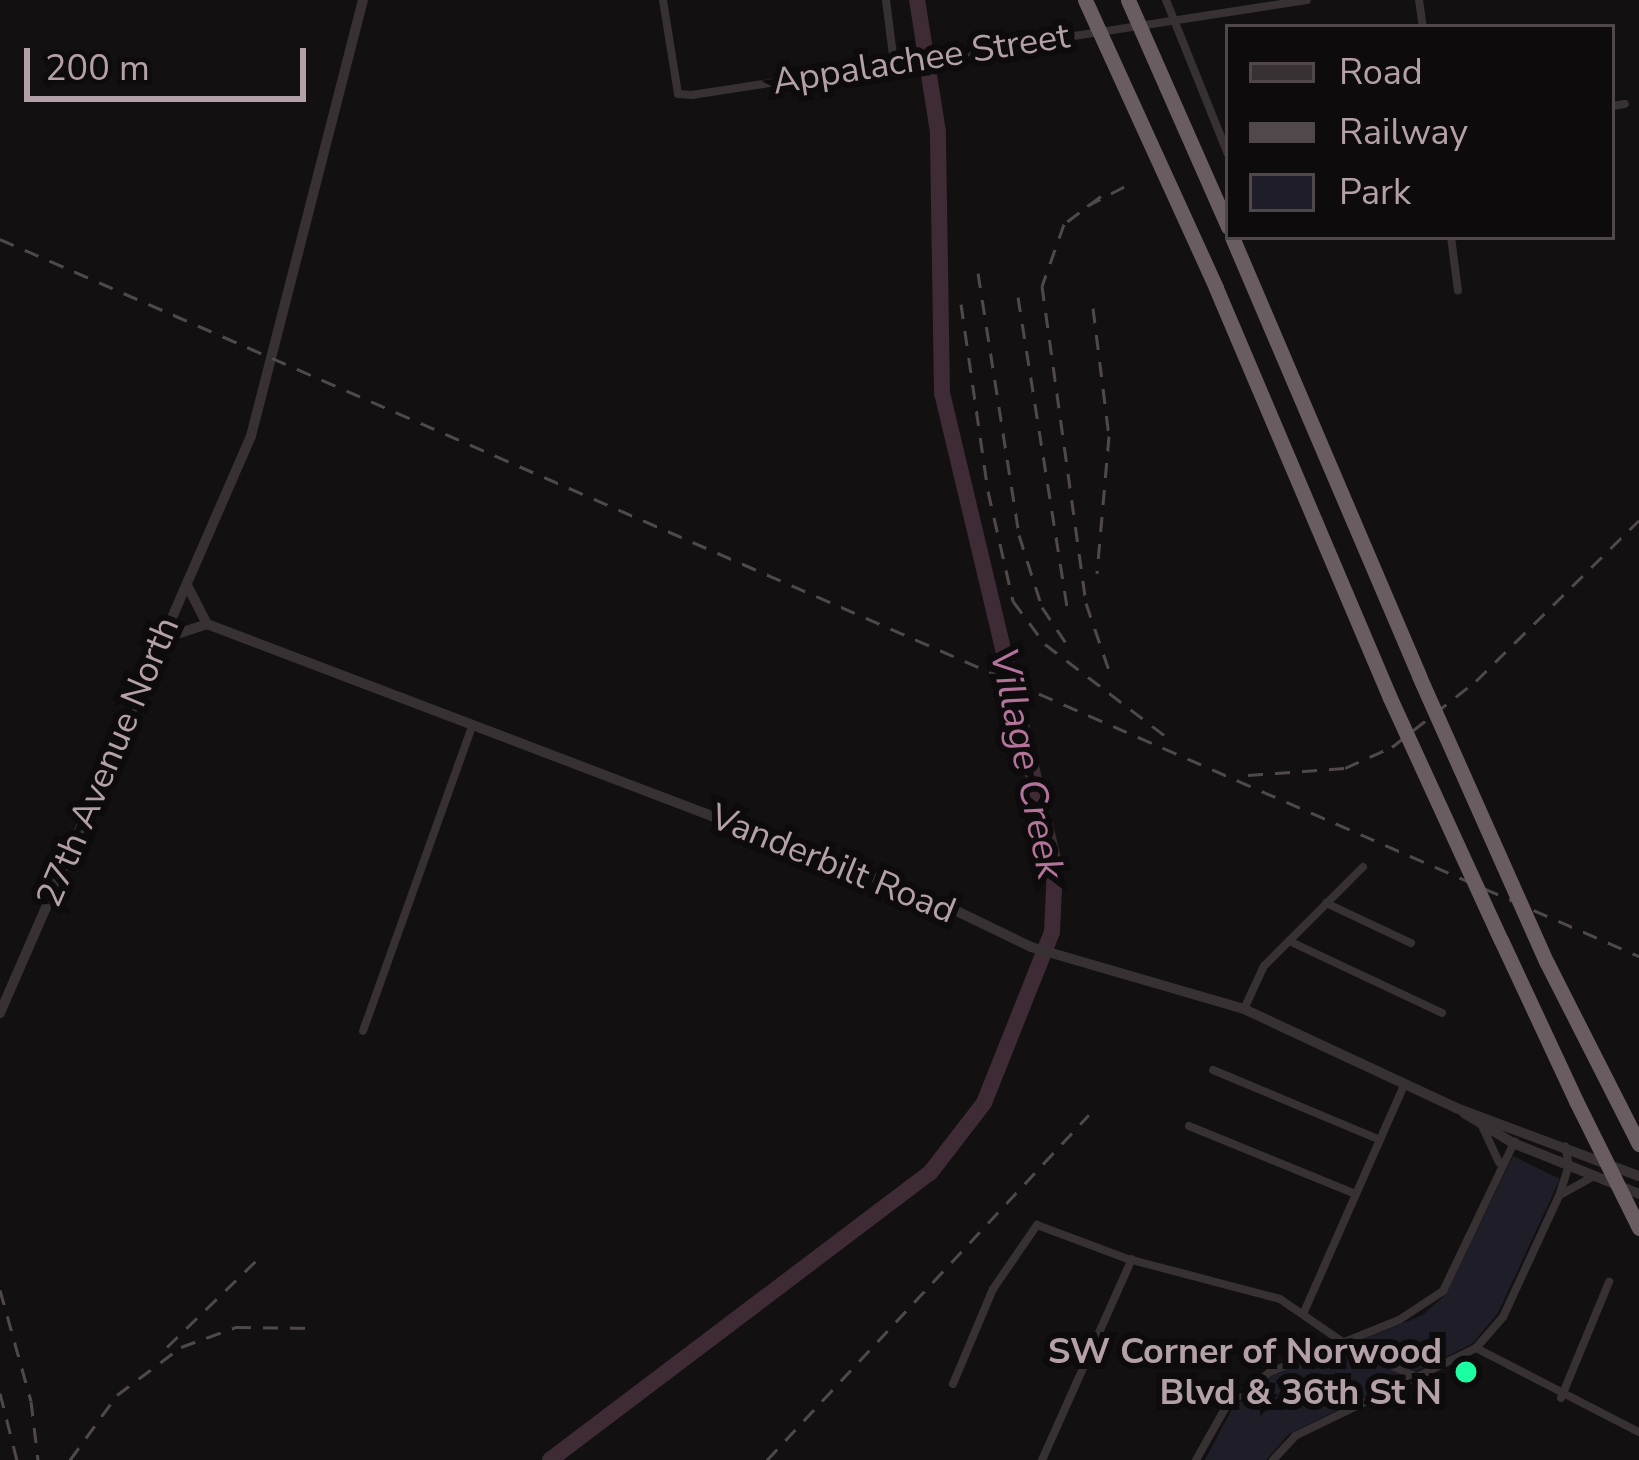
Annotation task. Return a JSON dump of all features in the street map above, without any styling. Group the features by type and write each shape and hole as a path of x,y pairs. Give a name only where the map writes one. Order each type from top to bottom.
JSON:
{"highway":[{"path":"1085,0 1216,288 1390,698 1639,1228"},
{"path":"1127,0 1225,220"},
{"path":"1233,240 1547,963 1636,1137"}],"street":[{"path":"161,639 208,624 190,600 188,577 268,382 363,0"},
{"name":"Appalachee Street","path":"663,0 678,94 1306,0"},
{"path":"886,0 898,62"},
{"path":"1166,0 1169,21 1225,147"},
{"path":"1615,106 1625,104"},
{"path":"1451,240 1458,291"},
{"name":"27th Avenue North","path":"0,1013 188,577"},
{"name":"Vanderbilt Road","path":"208,624 938,902 1031,947 1244,1009 1456,1108 1564,1143 1639,1176"},
{"path":"363,1031 473,724"},
{"path":"1244,1009 1264,966 1363,867"},
{"path":"1326,903 1411,943"},
{"path":"1289,941 1442,1013"},
{"path":"1213,1070 1380,1140"},
{"path":"1304,1312 1403,1085"},
{"name":"Vanderbilt Road","path":"1456,1108 1513,1143 1639,1194"},
{"path":"1478,1123 1500,1164"},
{"path":"1189,1126 1356,1194"},
{"path":"1196,1460 1227,1406 1270,1372 1421,1310 1443,1291 1500,1164 1513,1143 1532,1132"},
{"path":"1273,1460 1295,1436 1422,1380 1475,1348 1503,1317 1559,1196 1569,1166 1564,1143"},
{"path":"1559,1196 1594,1177"},
{"path":"953,1384 992,1289 1037,1225 1304,1312 1341,1341 1422,1380"},
{"path":"1042,1460 1133,1256"},
{"path":"1561,1398 1610,1282"},
{"path":"1475,1348 1561,1398 1639,1432"}],"green space":[{"path":"1513,1156 1560,1179 1498,1313 1472,1344 1289,1434 1266,1460 1205,1460 1233,1407 1272,1376 1423,1315 1445,1295"}],"waterway":[{"name":"Village Creek","path":"550,1460 930,1173 984,1103 1052,932 1055,867 942,394 938,132 917,0"}],"railway":[{"path":"1087,206 1129,184"},
{"path":"1101,196 1064,224 1042,286 1086,603 1112,679"},
{"path":"0,239 1639,956"},
{"path":"978,273 1019,535 1042,607 1072,652"},
{"path":"1018,297 1067,607"},
{"path":"961,304 988,491 1013,601 1045,644 1172,741"},
{"path":"1093,308 1109,436 1097,573"},
{"path":"1248,775 1345,768 1392,747 1476,681 1639,520"},
{"path":"767,1460 1089,1115"},
{"path":"167,1347 261,1256"},
{"path":"0,1290 31,1401 38,1460"},
{"path":"70,1460 117,1395 181,1347 236,1327 316,1328"},
{"path":"0,1393 17,1460"}],"place":[{"name":"SW Corner of Norwood Blvd & 36th St N","path":"1466,1372"}]}
